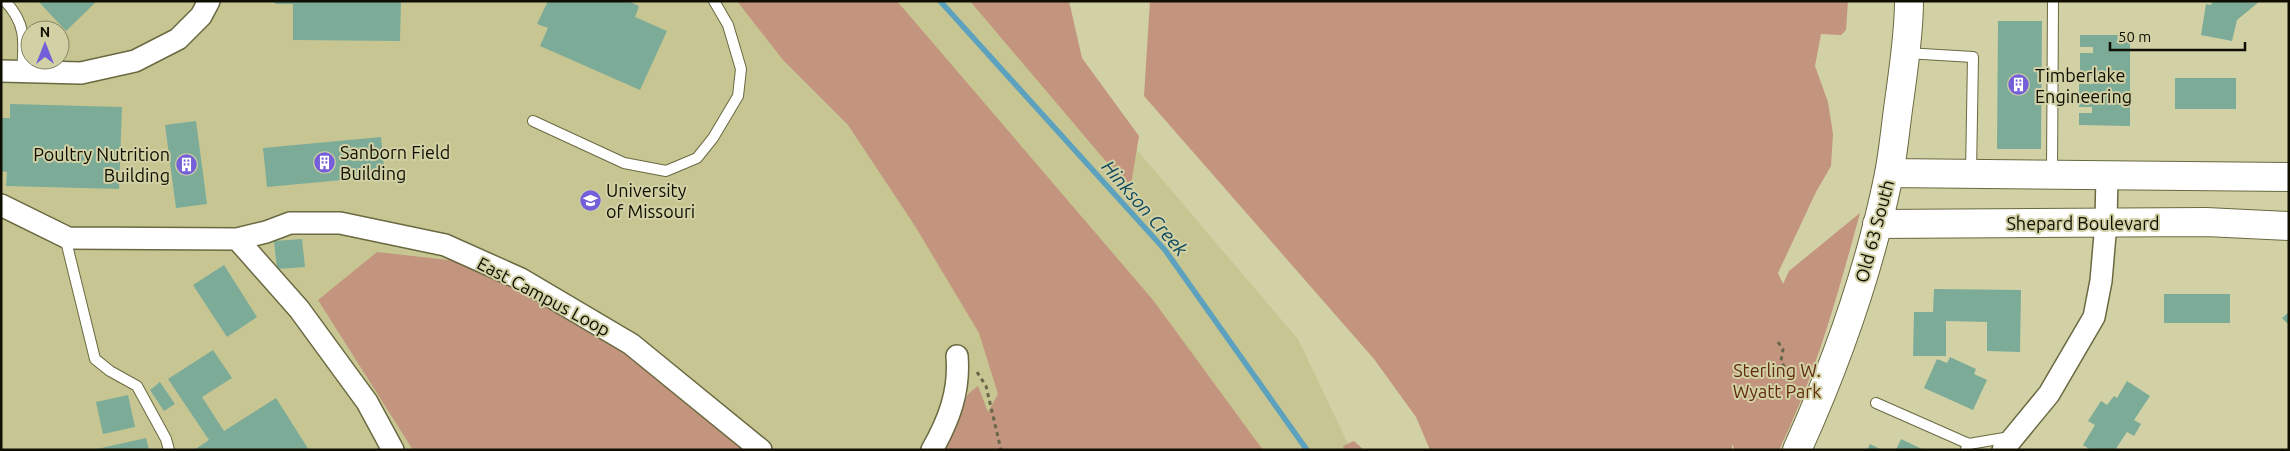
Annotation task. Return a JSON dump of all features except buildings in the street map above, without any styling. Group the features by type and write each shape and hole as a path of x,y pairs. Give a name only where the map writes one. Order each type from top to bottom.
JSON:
{"street":[{"path":"1,71 81,73 135,61 178,39 201,16 209,1"},
{"name":"Old 63 South","path":"1797,450 1825,385 1866,266 1877,224 1889,173 1905,53 1909,1"},
{"path":"1889,173 2289,176"},
{"path":"2008,443 2049,394 2094,317 2101,280 2106,223 2107,174"},
{"name":"East Campus Loop","path":"1,205 66,237 237,238 266,232 290,223 340,224 445,245 520,279 631,344 760,450"},
{"name":"Shepard Boulevard","path":"1877,224 2206,222 2289,226"},
{"path":"237,238 299,309 367,402 393,450"},
{"path":"932,450 943,431 953,405 958,376 957,361"}],"lane":[{"path":"5,1 20,22 24,37 22,72"},
{"path":"534,121 624,163 666,171 697,158 713,138 738,96 741,69 728,25 714,1"},
{"path":"2052,173 2053,1"},
{"path":"1905,53 1973,57 1971,173"},
{"path":"66,237 95,359 110,371 137,386 166,438 169,450"},
{"path":"1876,403 1967,447 2008,443"}],"path":[{"path":"1778,342 1783,349 1781,361 1786,370"},
{"path":"957,361 977,372 986,386 1000,450"}],"shaded area":[{"name":"University of Missouri","path":"1,1 1010,1 1298,339 1351,450 1,450"}],"green space":[{"path":"737,1 897,1 1153,300 1263,450 943,450 968,394 978,386 988,412 998,394 979,333 915,226 848,125 783,60"},
{"path":"970,1 1069,1 1082,58 1139,136 1131,184 1120,178"},
{"name":"Sterling W. Wyatt Park","path":"1150,1 1848,1 1846,30 1841,35 1821,34 1815,66 1828,102 1833,134 1831,166 1816,192 1778,273 1783,284 1789,271 1860,213 1815,363 1779,450 1735,450 1732,444 1732,450 1430,450 1416,417 1374,359 1144,96"},
{"path":"377,252 466,262 627,347 749,450 413,450 318,300"},
{"path":"1354,441 1364,450 1344,450 1343,446"}],"waterway":[{"name":"Hinkson Creek","path":"940,1 1165,250 1307,450"}],"place":[{"name":"Timberlake Engineering","path":"2019,85"},
{"name":"Sanborn Field Building","path":"324,162"},
{"name":"Poultry Nutrition Building","path":"186,164"},
{"name":"University of Missouri","path":"590,200"}]}
